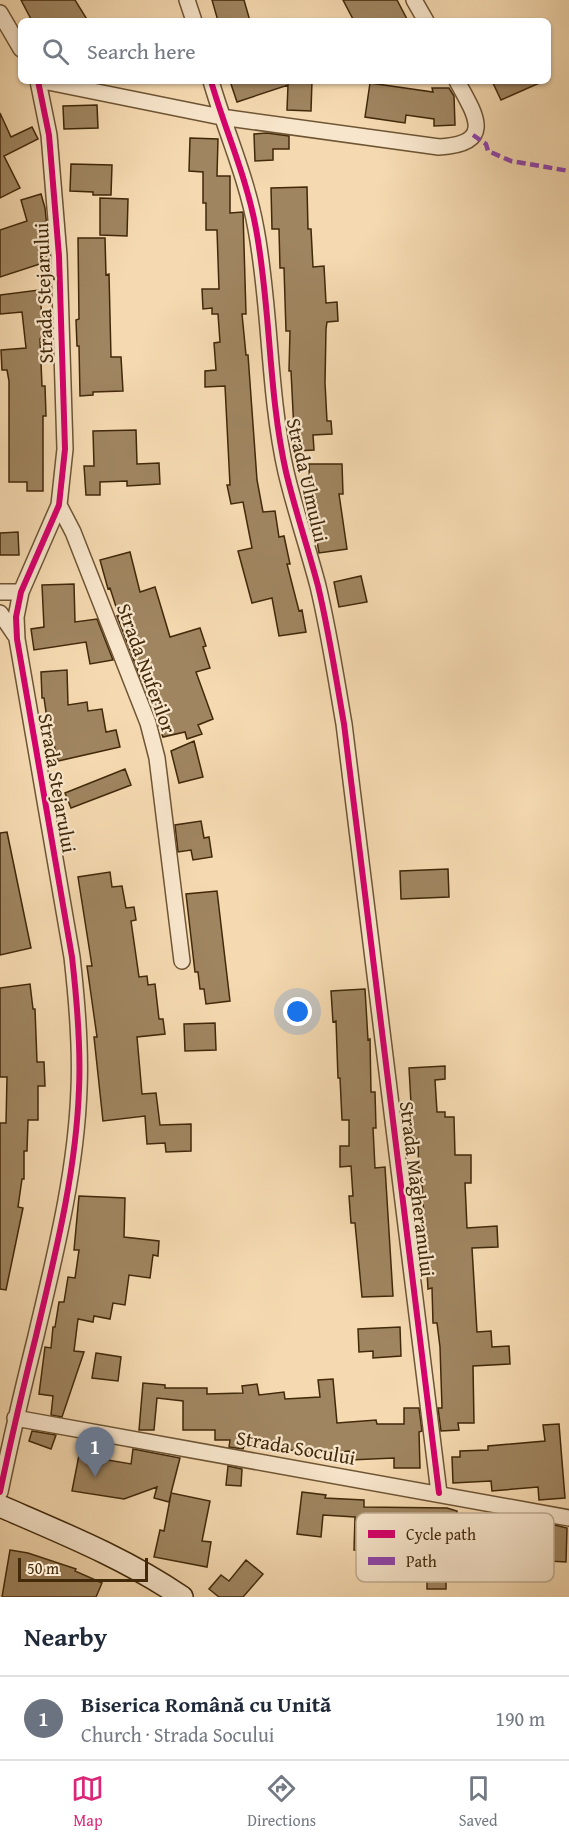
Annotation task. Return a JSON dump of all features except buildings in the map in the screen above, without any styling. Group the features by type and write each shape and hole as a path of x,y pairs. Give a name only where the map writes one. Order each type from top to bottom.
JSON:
{"main road":[{"path":"0,1506 105,1552 157,1580 182,1597"}],"street":[{"path":"187,0 193,18"},
{"path":"414,0 424,18"},
{"path":"0,13 18,44"},
{"name":"Strada Stejarului","path":"0,1491 15,1418 56,1254 71,1173 79,1090 78,1014 72,957 16,639 16,617 21,592 59,505 65,449 59,256 49,135 41,84"},
{"path":"56,84 221,117 439,147 465,144 477,126 477,117 460,84"},
{"name":"Strada Ulmului","path":"212,84 248,194 256,227 264,275 275,416 286,471 318,586 330,645 344,724 364,889"},
{"name":"Strada Nuferilor","path":"59,505 73,532 148,723 157,758 182,961"},
{"path":"0,592 21,592"},
{"path":"0,613 16,639"},
{"name":"Strada Măgheranului","path":"364,889 439,1493"},
{"name":"Strada Socului","path":"15,1418 543,1513"},
{"name":"Strada Socului","path":"554,1515 569,1518"}],"marked path":[{"path":"473,135 486,144 488,151 511,161 569,171"}],"cycle path":[{"path":"0,1492 64,1214 74,1152 79,1072 78,1023 72,957 17,639 16,617 21,592 59,505 65,449 59,256 49,135 39,84"},
{"path":"212,84 241,173 256,229 280,442 322,603 344,724 439,1493"}],"place":[{"name":"Biserica Română cu Unită","path":"95,1477"}]}
